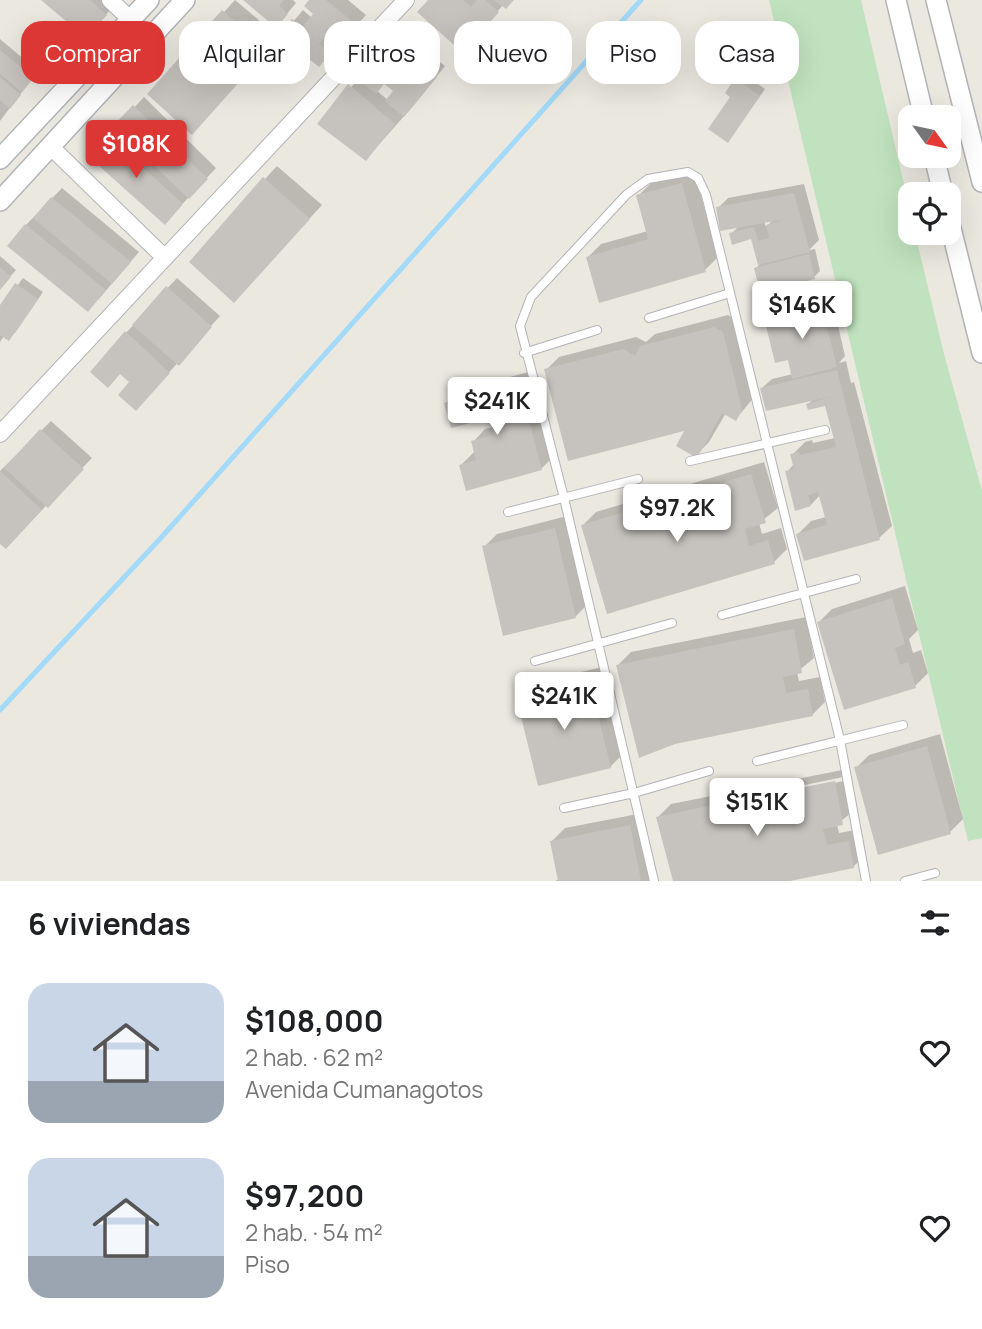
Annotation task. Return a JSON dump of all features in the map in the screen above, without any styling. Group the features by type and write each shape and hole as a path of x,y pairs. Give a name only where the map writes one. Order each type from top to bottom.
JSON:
{"street":[{"path":"110,0 130,19"},
{"path":"0,159 149,0"},
{"path":"0,201 185,0"},
{"path":"0,434 406,0"},
{"path":"896,0 921,105"},
{"path":"936,0 982,182"},
{"path":"50,146 165,258"},
{"path":"955,245 982,353"}],"lane":[{"path":"654,881 564,498 524,353 520,326 531,297 627,194 648,179 688,172 698,178 706,195 840,740 866,881"},
{"path":"649,318 730,293"},
{"path":"524,353 597,330"},
{"path":"690,461 767,446 825,430"},
{"path":"508,512 638,479"},
{"path":"722,615 856,579"},
{"path":"535,661 672,623"},
{"path":"757,761 903,724"},
{"path":"565,808 634,793 709,771"},
{"path":"905,881 935,873"}],"green space":[{"path":"769,0 861,0 898,168 903,182 898,182 898,245 918,245 944,354 982,491 982,838 968,841 789,84 799,84 799,21 774,21"}],"building":[{"path":"41,0 90,0 107,15 102,21 66,21"},
{"path":"243,0 284,0 279,6 288,14 282,21 268,21"},
{"path":"309,0 326,0 352,21 324,21 324,38 319,44 324,48 324,61 319,67 310,60 310,21 307,21 313,14 304,6"},
{"path":"428,0 463,0 471,7 477,0 485,0 499,12 491,21 454,21 454,45 440,32 440,21 427,21 417,12"},
{"path":"494,0 514,0 506,9"},
{"path":"222,10 234,21 212,21"},
{"path":"0,50 21,67 21,84 29,84 22,92 0,74"},
{"path":"179,58 179,84 238,84 192,135 147,94 156,84 165,84 165,74"},
{"path":"0,77 21,95 10,109 0,100"},
{"path":"348,84 395,124 366,161 317,124"},
{"path":"364,84 384,84 376,94"},
{"path":"384,84 431,84 404,117 385,101 393,91"},
{"path":"731,84 743,84 760,96 728,143 708,129 730,97 725,93"},
{"path":"133,105 208,179 189,199 113,126"},
{"path":"107,135 183,204 165,225 88,156"},
{"path":"263,177 310,219 234,303 189,262"},
{"path":"682,183 706,272 599,303 586,257 648,239 636,195"},
{"path":"794,193 810,252 758,265 751,239 732,245 729,233 754,227 758,241 769,238 766,225 786,219 720,231 716,207"},
{"path":"51,197 131,262 112,284 33,218"},
{"path":"25,224 106,290 88,312 7,246"},
{"path":"809,254 815,279 760,292 754,268"},
{"path":"0,267 11,277 0,290"},
{"path":"15,283 38,299 9,341 0,335 0,305"},
{"path":"166,286 212,327 179,366 132,325"},
{"path":"821,304 837,367 792,379 788,360 775,363 764,318"},
{"path":"714,327 723,332 742,410 736,421 722,413 697,458 676,446 684,431 568,461 544,369 623,349 635,356 640,346"},
{"path":"125,331 170,373 136,411 118,395 129,382 120,374 108,388 90,372"},
{"path":"837,370 880,540 804,561 796,534 827,525 818,492 808,495 811,506 795,511 785,471 794,469 790,454 799,452 800,455 836,447 825,406 808,410 806,404 834,396 766,411 760,388"},
{"path":"519,383 542,470 466,491 459,465 476,460 471,441 493,435 489,418 451,428 444,403"},
{"path":"40,429 84,469 48,508 4,468"},
{"path":"0,471 42,510 6,549 0,544"},
{"path":"751,474 766,523 745,529 749,546 768,540 775,564 607,614 581,525"},
{"path":"555,528 576,618 503,636 482,546"},
{"path":"892,598 905,644 895,648 900,665 908,662 916,688 844,710 817,622"},
{"path":"794,629 802,673 783,677 786,693 808,689 813,716 675,744 639,758 616,665"},
{"path":"589,678 611,768 538,786 516,696"},
{"path":"927,746 951,834 878,855 854,767"},
{"path":"835,781 843,825 823,829 827,845 849,841 854,868 790,881 673,881 656,817 742,799 741,794 756,789 758,796"},
{"path":"630,825 641,881 558,881 550,841"}],"waterway":[{"path":"0,710 159,540 641,0"}]}
